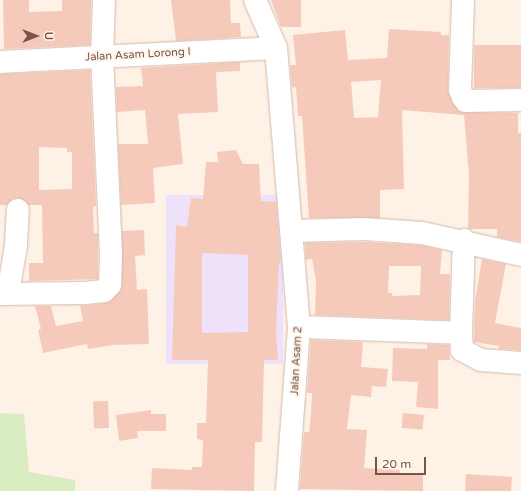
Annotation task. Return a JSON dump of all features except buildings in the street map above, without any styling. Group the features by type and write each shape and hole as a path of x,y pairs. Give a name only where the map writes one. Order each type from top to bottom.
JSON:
{"street":[{"path":"18,210 16,245 4,294 85,293 104,291 110,285 111,254 102,57 104,0"},
{"name":"Jalan Asam 2","path":"256,0 276,48 293,231 299,327 287,491"},
{"path":"463,0 460,90 463,98 466,101 521,100"},
{"name":"Jalan Asam Lorong I","path":"0,62 276,48"},
{"path":"293,231 364,229 422,233 464,240 521,255"},
{"path":"464,240 461,333 462,350 481,360 521,363"},
{"path":"299,327 461,333"}],"shaded area":[{"path":"166,195 283,195 283,364 166,364"}],"green space":[{"path":"0,413 24,414 29,472 75,480 75,491 0,491"}]}
